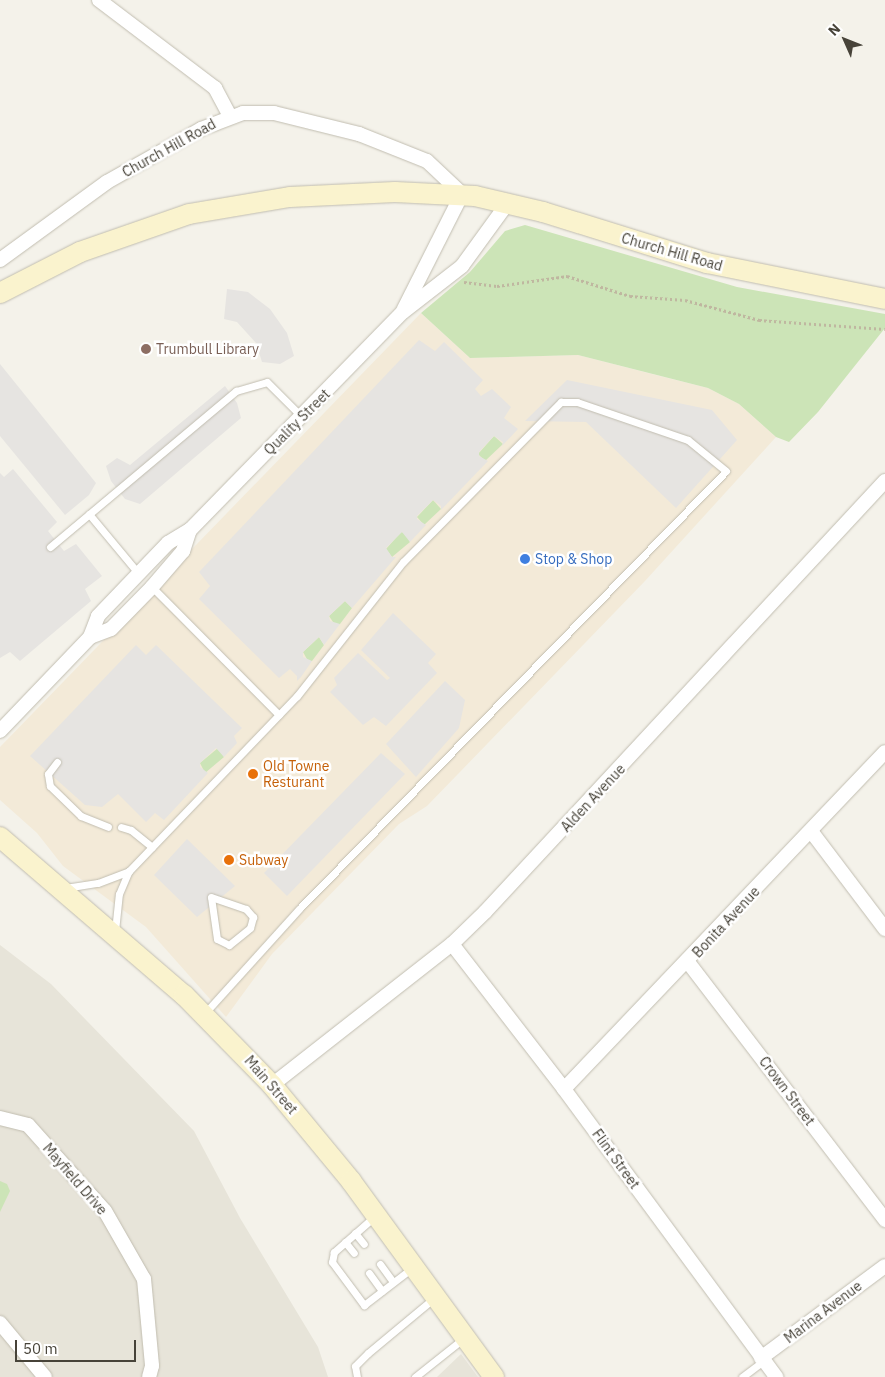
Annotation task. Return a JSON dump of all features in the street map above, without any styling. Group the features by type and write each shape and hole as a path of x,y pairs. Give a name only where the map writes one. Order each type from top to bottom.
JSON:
{"main road":[{"name":"Church Hill Road","path":"0,294 80,252 189,214 317,194 395,192 462,194 507,204 707,263 885,299"},
{"name":"Main Street","path":"0,837 204,1014 272,1085 376,1215 494,1377"}],"street":[{"path":"100,0 216,88 230,116"},
{"name":"Church Hill Road","path":"0,260 107,182 201,128 230,116 257,111 274,113 360,134 427,161 462,194"},
{"name":"Quality Street","path":"403,312 462,194"},
{"name":"Quality Street","path":"0,731 90,636 98,616 139,574 176,537 190,530 302,418 403,312 452,276 490,232 507,204"},
{"name":"Alden Avenue","path":"272,1085 402,980 452,944 539,856 885,481"},
{"name":"Quality Street","path":"90,636 111,629 152,587 183,551 190,538 190,530"},
{"path":"139,574 152,587"},
{"name":"Bonita Avenue","path":"564,1090 688,962 885,752"},
{"path":"811,831 885,928"},
{"name":"Flint Street","path":"452,944 564,1090 776,1377"},
{"name":"Crown Street","path":"688,962 885,1220"},
{"name":"Mayfield Drive","path":"0,1118 28,1125 105,1211 139,1270 144,1279 152,1366 149,1377"},
{"name":"Marina Avenue","path":"762,1359 885,1266"},
{"path":"0,1323 45,1377"}],"lane":[{"path":"50,547 236,391 267,382 302,418"},
{"path":"61,888 98,884 129,871 279,715 322,666 403,562 561,402 576,402 688,440 726,471 299,909 204,1014"},
{"path":"89,514 139,574"},
{"path":"152,587 279,715"},
{"path":"57,762 48,774 50,786 81,816 108,827"},
{"path":"121,827 132,830 152,847"},
{"path":"114,935 118,901 129,871"},
{"path":"210,897 246,909 253,917 250,928 229,945 217,939 210,897"},
{"path":"376,1215 334,1252 332,1262 364,1305 414,1266"},
{"path":"355,1233 364,1244"},
{"path":"345,1242 354,1253"},
{"path":"380,1264 394,1282"},
{"path":"369,1273 382,1291"},
{"path":"357,1377 355,1366 436,1296"},
{"path":"416,1377 466,1337"},
{"path":"742,1377 762,1359"}],"path":[{"path":"452,276 480,286 567,276 630,296 685,300 759,320 885,329"}],"shaded area":[{"path":"227,289 248,292 270,309 287,333 294,356 280,364 262,362 256,343 237,322 224,319"},
{"path":"421,313 470,358 578,355 708,388 739,404 776,437 645,581 427,806 399,824 272,954 226,1017 146,927 63,866 37,833 0,800 0,747"},
{"path":"419,340 435,351 444,342 483,380 475,389 481,396 492,389 511,407 504,418 518,429 502,446 503,442 494,436 479,452 479,456 488,461 441,510 441,506 433,500 417,516 417,519 426,525 410,542 402,532 386,548 392,557 396,557 352,608 345,601 329,616 330,621 340,624 324,645 319,637 303,652 303,657 312,661 301,677 297,681 297,676 290,669 279,678 199,599 210,586 199,572"},
{"path":"0,364 96,483 89,495 65,515 0,436"},
{"path":"567,380 712,410 737,440 676,508 586,422 525,421"},
{"path":"225,386 237,403 241,418 140,504 125,499 111,481 106,466 117,458 130,465"},
{"path":"13,469 57,522 48,531 64,551 76,544 102,576 85,589 91,601 20,661 10,652 0,658 0,473 4,477"},
{"path":"393,613 436,654 428,663 437,673 386,726 374,717 363,725 330,692 337,685 334,678 358,653 387,680 390,678 361,650"},
{"path":"136,645 146,655 156,645 242,728 234,736 237,743 224,757 216,748 200,763 200,767 208,773 164,820 155,813 146,822 118,794 102,807 85,805 30,756"},
{"path":"445,681 465,700 459,728 416,777 386,744"},
{"path":"381,753 405,774 287,896 264,873"},
{"path":"187,839 235,886 197,917 154,875"},
{"path":"0,945 51,984 194,1131 240,1218 318,1347 328,1377 0,1377"},
{"path":"461,1354 478,1377 437,1377"}],"green space":[{"path":"525,225 737,287 885,314 885,328 818,412 789,442 776,437 739,404 708,388 578,355 470,358 421,313 470,272 505,231"},
{"path":"494,436 503,444 485,461 478,454"},
{"path":"433,500 441,509 424,525 417,517"},
{"path":"401,532 405,533 410,542 392,557 386,549"},
{"path":"345,601 352,608 340,624 335,625 329,616"},
{"path":"319,637 324,645 312,661 308,661 303,652"},
{"path":"218,748 224,757 205,773 200,763"},
{"path":"0,1181 7,1184 10,1191 0,1212"}],"place":[{"name":"Trumbull Library","path":"146,349"},
{"name":"Stop & Shop","path":"525,559"},
{"name":"Old Towne Resturant","path":"253,774"},
{"name":"Subway","path":"229,860"}]}
